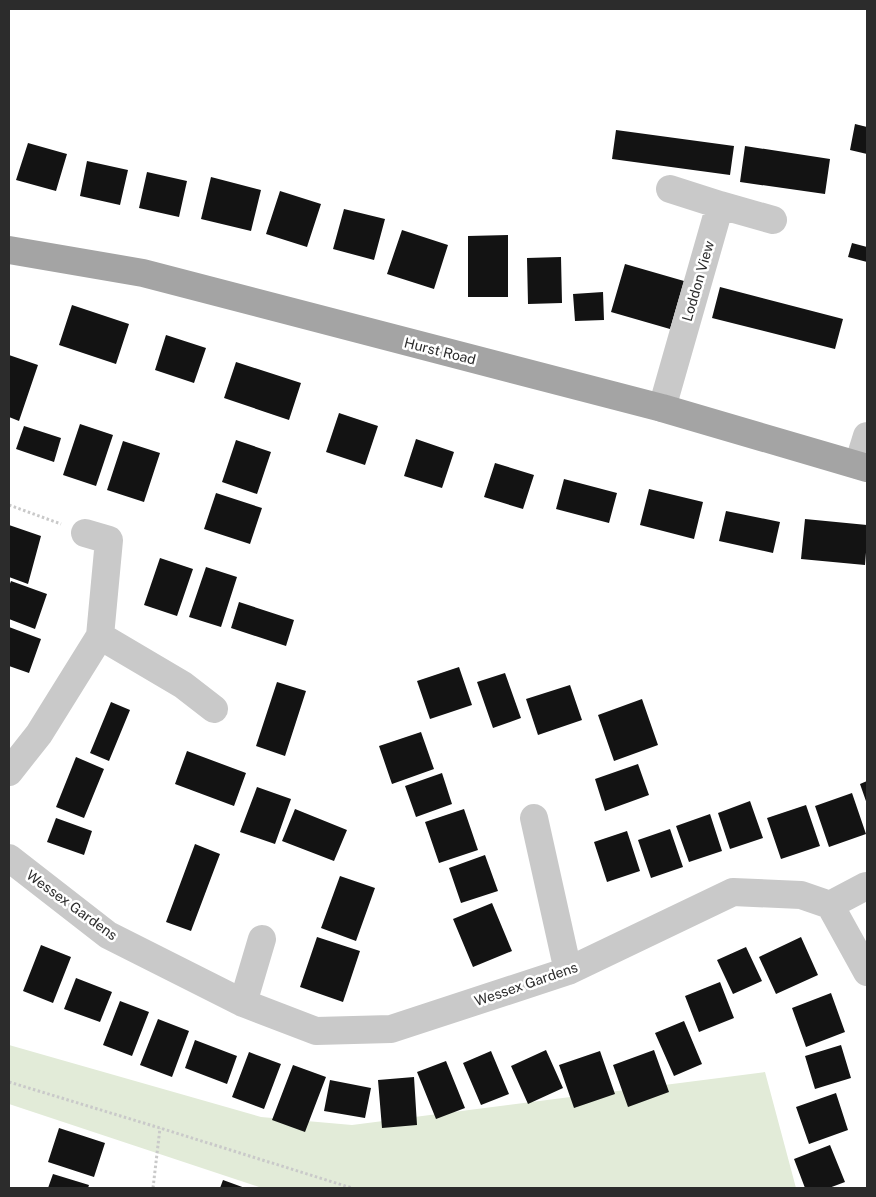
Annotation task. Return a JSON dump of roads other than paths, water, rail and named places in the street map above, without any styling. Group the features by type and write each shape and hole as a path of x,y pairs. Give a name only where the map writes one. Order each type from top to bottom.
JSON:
{"main road":[{"name":"Hurst Road","path":"9,250 143,273 662,408 863,467"}],"street":[{"path":"670,189 773,220"},
{"name":"Loddon View","path":"662,408 720,204"},
{"path":"863,467 867,436"},
{"path":"9,772 39,734 100,636 109,540 85,533"},
{"path":"100,636 190,677 214,709"},
{"path":"534,818 568,971"},
{"name":"Wessex Gardens","path":"9,858 108,935 243,1003 316,1031 391,1029 568,971 733,892 801,895 830,905"},
{"path":"866,886 830,905 867,972"},
{"path":"243,1003 262,939"}]}
